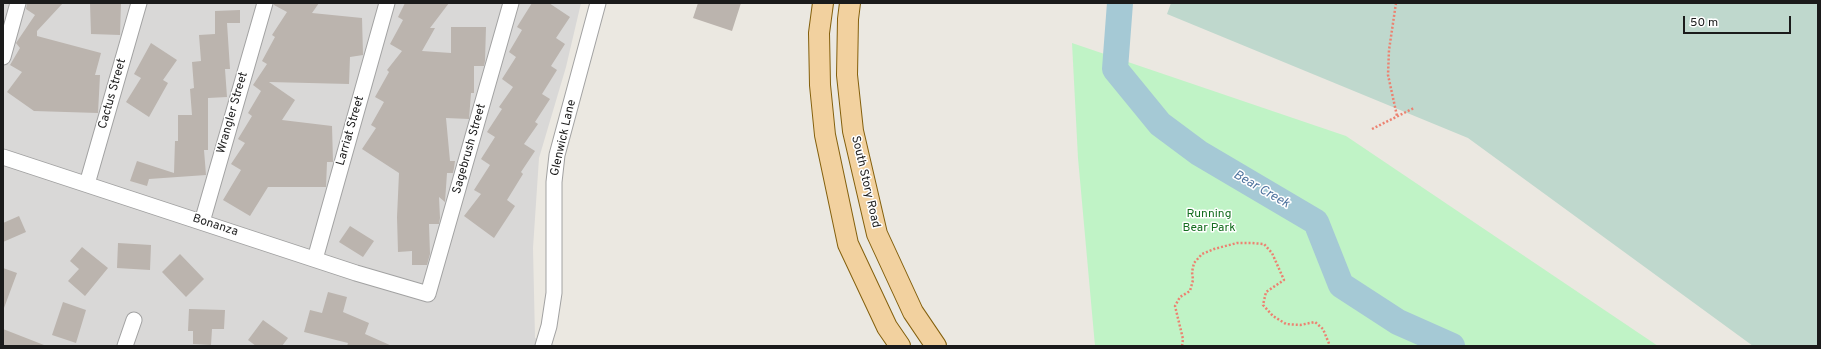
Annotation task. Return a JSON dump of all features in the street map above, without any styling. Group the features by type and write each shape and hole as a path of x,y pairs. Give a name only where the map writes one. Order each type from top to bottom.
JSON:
{"main road":[{"path":"822,6 819,33 820,85 825,135 848,244 887,326 900,346"},
{"name":"South Story Road","path":"850,8 848,75 853,131 877,234 913,312 936,346"}],"street":[{"path":"3,57 18,3"},
{"name":"Cactus Street","path":"87,184 139,3"},
{"name":"Wrangler Street","path":"202,222 265,3"},
{"name":"Larriat Street","path":"316,259 387,3"},
{"name":"Sagebrush Street","path":"428,294 511,3"},
{"name":"Glenwick Lane","path":"543,346 549,326 554,293 554,182 557,155 598,3"},
{"name":"Bonanza","path":"3,157 428,294"},
{"path":"125,346 134,320"}],"path":[{"path":"1396,3 1389,50 1388,74 1397,116"},
{"path":"1372,129 1414,108"},
{"path":"1182,346 1184,338 1175,306 1180,297 1190,291 1193,280 1192,272 1194,263 1202,254 1214,249 1237,243 1251,243 1264,244 1272,253 1284,280 1266,292 1264,305 1273,316 1286,324 1300,325 1315,322 1323,329 1330,346"}],"shaded area":[{"path":"3,3 581,3 566,67 539,158 533,248 535,338 557,346 3,346"}],"green space":[{"path":"1171,3 1818,3 1818,346 1753,346 1468,138 1167,14"},
{"name":"Running Bear Park","path":"1072,43 1346,136 1658,346 1095,346 1078,158"}],"building":[{"path":"27,3 63,3 37,31 37,36 101,53 95,75 100,75 98,113 34,111 7,92 22,72 10,65 20,48 16,43 35,15 26,9"},
{"path":"90,3 121,3 120,35 91,34"},
{"path":"274,3 319,3 312,13 362,18 363,55 350,57 349,84 269,82 295,100 282,120 332,126 333,162 327,162 326,187 268,187 250,216 223,200 241,170 231,164 245,143 238,139 252,116 248,113 261,91 253,85 267,64 262,61 275,37 272,35 287,12 274,5"},
{"path":"405,3 449,3 430,28 435,28 422,51 451,53 451,27 486,27 485,61 484,66 474,66 474,93 471,93 469,119 446,118 450,161 455,161 453,173 447,173 445,202 439,197 439,224 429,224 430,254 427,265 412,265 412,251 398,252 397,217 399,173 362,149 376,128 371,125 384,102 375,97 389,72 387,70 402,51 390,44 403,20 398,17"},
{"path":"532,3 549,3 570,17 556,38 565,44 551,66 557,70 542,94 550,99 535,122 538,124 524,144 535,151 521,172 523,174 507,200 515,206 494,238 464,216 481,194 474,190 490,165 481,159 495,137 487,132 502,109 499,107 513,87 502,79 516,57 509,52 522,30 517,27"},
{"path":"698,3 741,3 732,31 693,18"},
{"path":"240,10 240,23 227,23 230,69 225,69 227,97 208,98 208,150 204,150 206,175 149,179 147,186 130,181 137,161 174,173 175,141 178,141 178,115 192,115 190,89 194,88 192,62 201,61 199,35 215,34 215,11"},
{"path":"151,43 177,60 163,80 168,83 149,117 126,102 141,78 134,74"},
{"path":"19,216 26,232 3,242 3,223"},
{"path":"350,226 374,241 363,257 339,242"},
{"path":"118,243 151,245 150,270 117,268"},
{"path":"82,247 108,268 85,296 68,281 79,269 70,261"},
{"path":"180,254 204,279 186,297 162,272"},
{"path":"3,268 17,273 4,308 3,308"},
{"path":"328,292 347,297 343,312 369,323 365,334 392,346 347,346 348,343 304,332 310,310 322,313"},
{"path":"63,302 86,310 76,343 52,335"},
{"path":"189,309 225,310 224,329 212,329 211,345 193,344 193,331 188,331"},
{"path":"263,320 288,338 282,346 256,346 248,340"},
{"path":"3,329 44,345 44,346 3,346"}],"waterway":[{"name":"Bear Creek","path":"1120,3 1115,69 1160,124 1199,153 1316,222 1341,285 1398,322 1452,346"}]}
